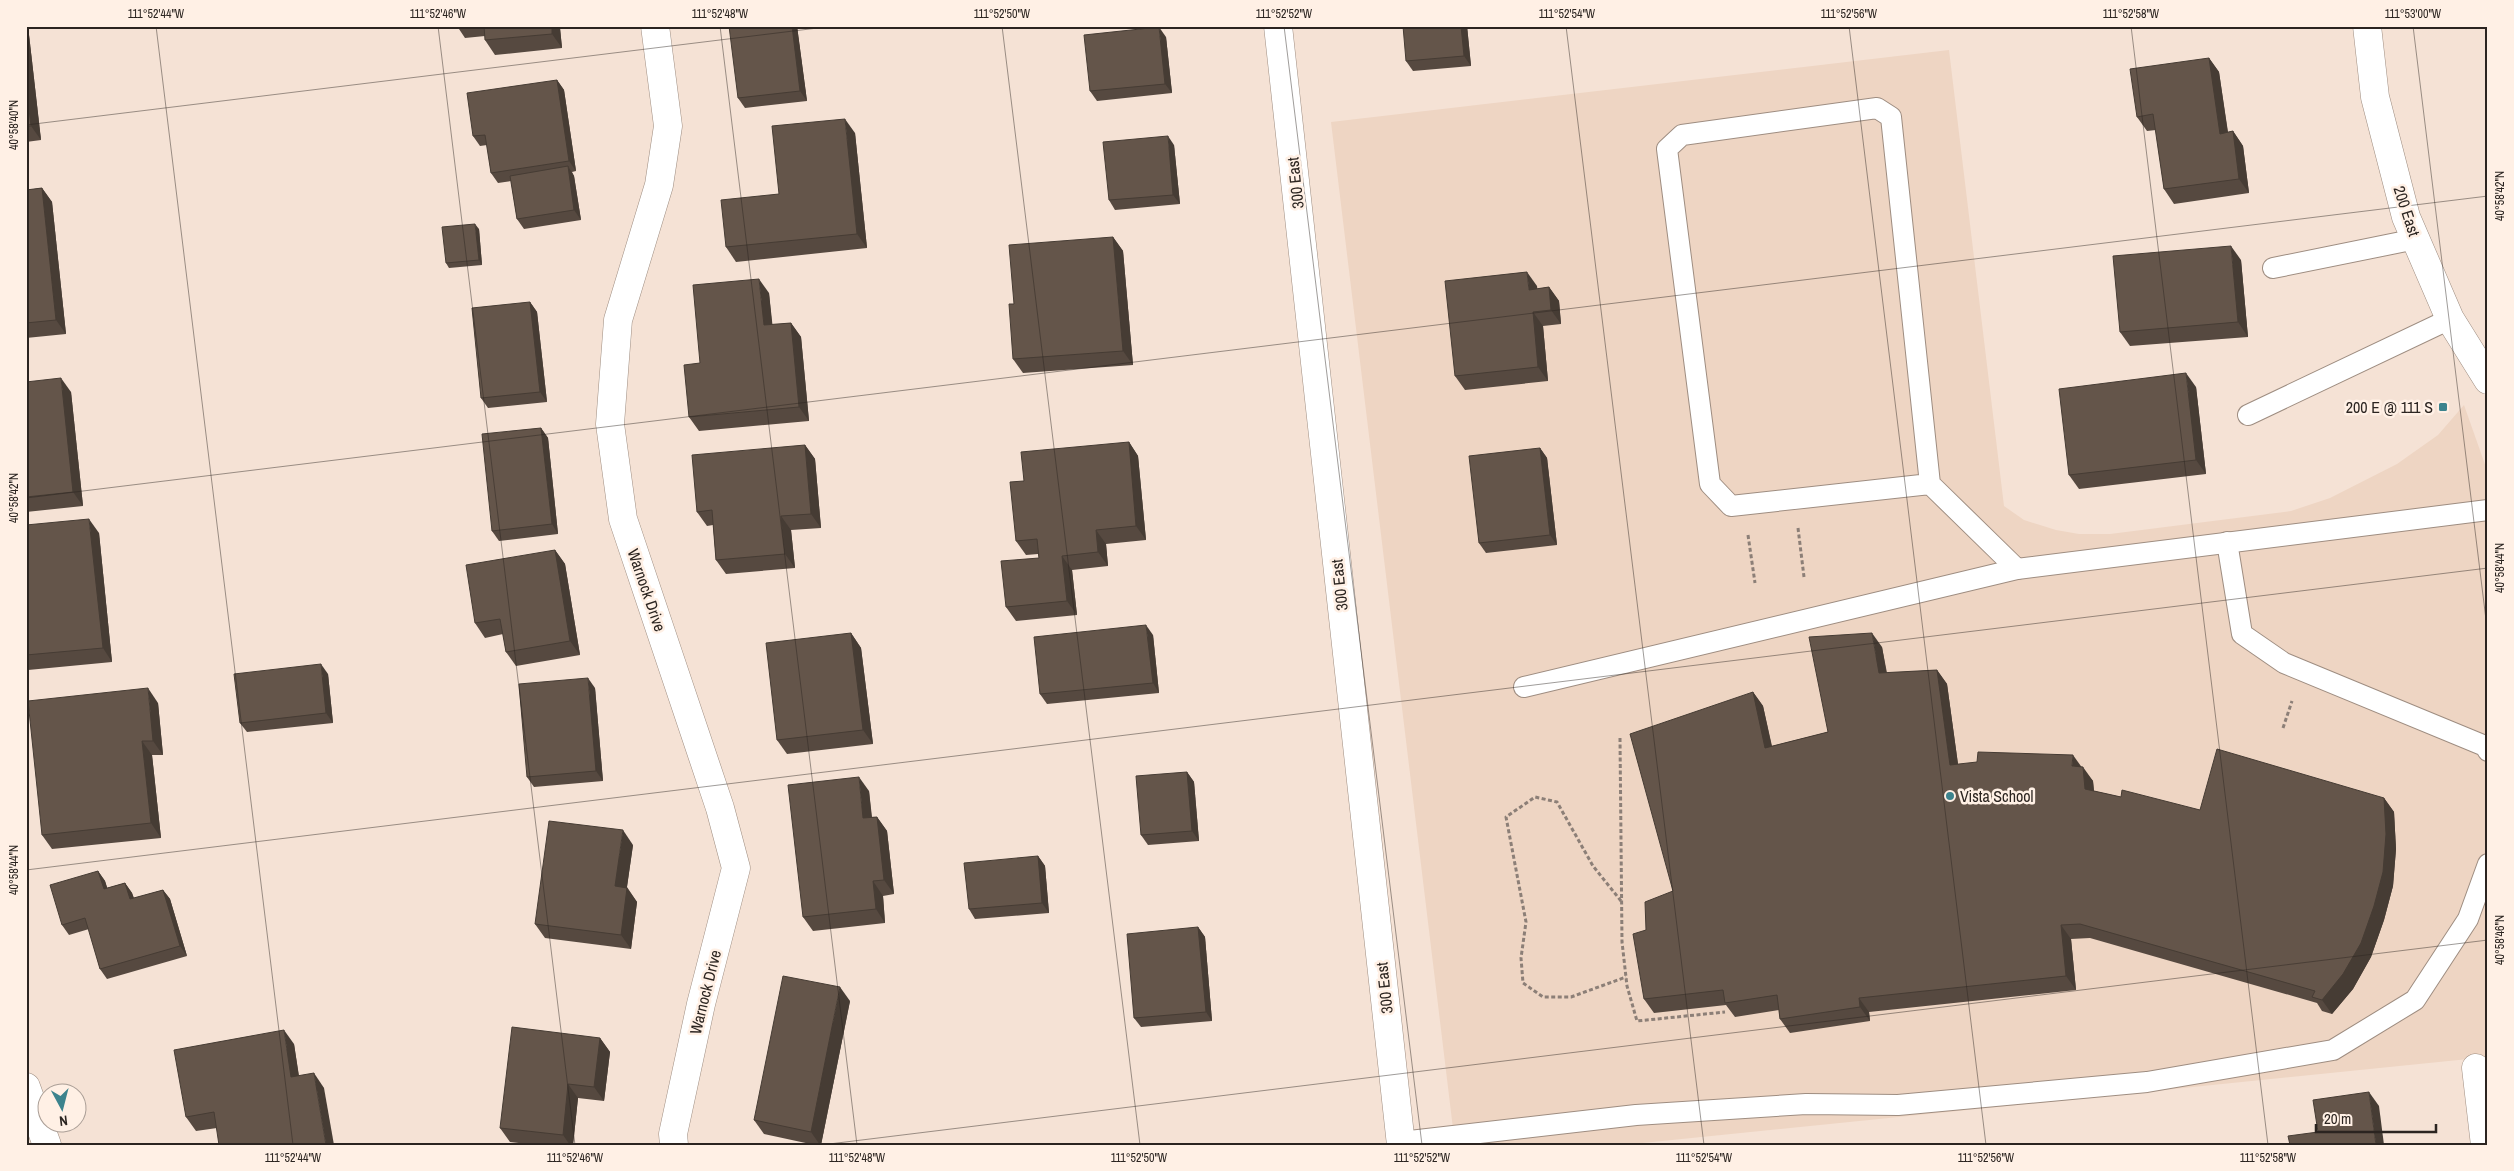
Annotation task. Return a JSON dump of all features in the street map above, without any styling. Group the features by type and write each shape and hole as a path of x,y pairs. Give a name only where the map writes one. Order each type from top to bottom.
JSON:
{"street":[{"name":"Warnock Drive","path":"655,26 668,126 659,185 618,320 610,424 623,520 720,808 736,868 701,1004 673,1134 674,1145"},
{"name":"300 East","path":"1278,26 1401,1144"},
{"name":"200 East","path":"2367,26 2375,97 2406,217 2450,319 2488,380"},
{"path":"2476,1068 2485,1145"},
{"path":"26,1087 47,1145"}],"lane":[{"path":"1930,484 1731,506 1710,484 1667,149 1682,136 1877,108 1891,117 1930,484 2017,569"},
{"path":"2273,268 2416,239"},
{"path":"2248,415 2450,319"},
{"path":"1524,687 2017,569 2488,510"},
{"path":"2227,542 2242,634 2284,663 2485,746 2488,751"},
{"path":"1401,1144 1636,1116 1806,1104 1898,1105 2147,1082 2333,1050 2414,1000 2468,920 2488,864"}],"path":[{"path":"1794,500 1804,578"},
{"path":"1744,505 1755,583"},
{"path":"1620,738 1622,942 1626,977 1638,1021 1725,1012"},
{"path":"1621,901 1593,866 1557,802 1535,797 1506,817 1526,922 1521,958 1523,982 1543,997 1571,997 1626,977"}],"shaded area":[{"name":"Vista School","path":"1949,50 2004,506 2024,520 2056,530 2079,534 2110,534 2291,511 2330,498 2397,464 2438,435 2464,405 2488,473 2488,1057 1623,1145 1455,1145 1331,122"}],"building":[{"path":"484,26 552,26 552,34 485,40"},
{"path":"729,26 792,26 800,91 738,98"},
{"path":"1403,26 1461,26 1464,56 1406,61"},
{"path":"1159,27 1165,84 1090,91 1084,35"},
{"path":"2209,58 2220,134 2233,131 2239,179 2164,189 2153,114 2137,117 2130,69"},
{"path":"557,80 569,161 491,173 485,135 473,136 467,93"},
{"path":"26,84 31,126 26,126"},
{"path":"845,119 857,234 726,247 721,200 779,194 772,126"},
{"path":"1168,136 1173,195 1109,200 1103,142"},
{"path":"568,166 574,210 517,219 510,176"},
{"path":"42,188 56,320 26,323 26,190"},
{"path":"475,224 479,260 446,263 442,227"},
{"path":"1113,237 1123,351 1013,359 1009,304 1014,304 1009,245"},
{"path":"2231,246 2238,322 2120,332 2113,256"},
{"path":"1527,272 1529,290 1549,287 1551,310 1533,312 1538,367 1455,376 1445,281"},
{"path":"759,279 764,325 791,323 799,407 689,417 684,365 700,363 693,285"},
{"path":"530,302 540,392 481,398 472,308"},
{"path":"2186,373 2196,460 2069,475 2059,389"},
{"path":"61,378 73,492 26,497 26,382"},
{"path":"541,428 552,524 492,531 482,434"},
{"path":"1129,442 1136,526 1096,530 1098,552 1062,556 1067,601 1006,607 1001,561 1039,558 1037,539 1016,541 1010,482 1024,481 1021,452"},
{"path":"805,445 811,514 781,516 785,554 716,560 712,510 697,512 692,455"},
{"path":"1540,448 1550,535 1479,543 1469,456"},
{"path":"89,519 103,648 26,655 26,525"},
{"path":"555,550 570,641 506,652 500,619 475,623 466,565"},
{"path":"1146,625 1153,683 1040,694 1034,637"},
{"path":"851,633 863,730 777,740 766,643"},
{"name":"Vista School","path":"1872,633 1879,673 1937,670 1950,765 1977,762 1978,752 2073,755 2072,766 2083,767 2085,789 2121,797 2122,790 2200,810 2217,749 2384,798 2386,834 2383,872 2361,943 2343,974 2322,1000 2312,997 2315,991 2080,924 2061,925 2066,976 1859,998 1860,1007 1780,1019 1777,995 1725,1003 1723,990 1644,999 1633,934 1646,930 1645,902 1673,891 1630,734 1753,692 1765,748 1828,732 1809,637"},
{"path":"321,664 326,713 240,723 234,674"},
{"path":"588,678 596,771 527,777 519,684"},
{"path":"148,688 153,741 142,741 151,823 42,835 28,701"},
{"path":"1187,772 1192,831 1141,835 1136,776"},
{"path":"859,777 863,818 877,817 884,880 873,881 876,909 803,917 788,785"},
{"path":"549,821 623,830 615,886 627,888 621,935 535,924"},
{"path":"1038,856 1042,903 969,909 964,863"},
{"path":"98,871 104,889 125,883 130,899 163,890 180,946 100,969 85,918 62,925 50,885"},
{"path":"1198,927 1206,1012 1134,1018 1127,934"},
{"path":"783,976 840,987 811,1132 754,1120"},
{"path":"512,1027 600,1038 594,1087 568,1084 563,1135 500,1128"},
{"path":"284,1030 291,1077 314,1073 326,1145 219,1145 214,1112 186,1117 174,1050"},
{"path":"2369,1092 2376,1145 2290,1145 2288,1136 2318,1132 2313,1100"}],"place":[{"name":"200 E @ 111 S","path":"2443,407"},
{"name":"Vista School","path":"1950,796"}]}
